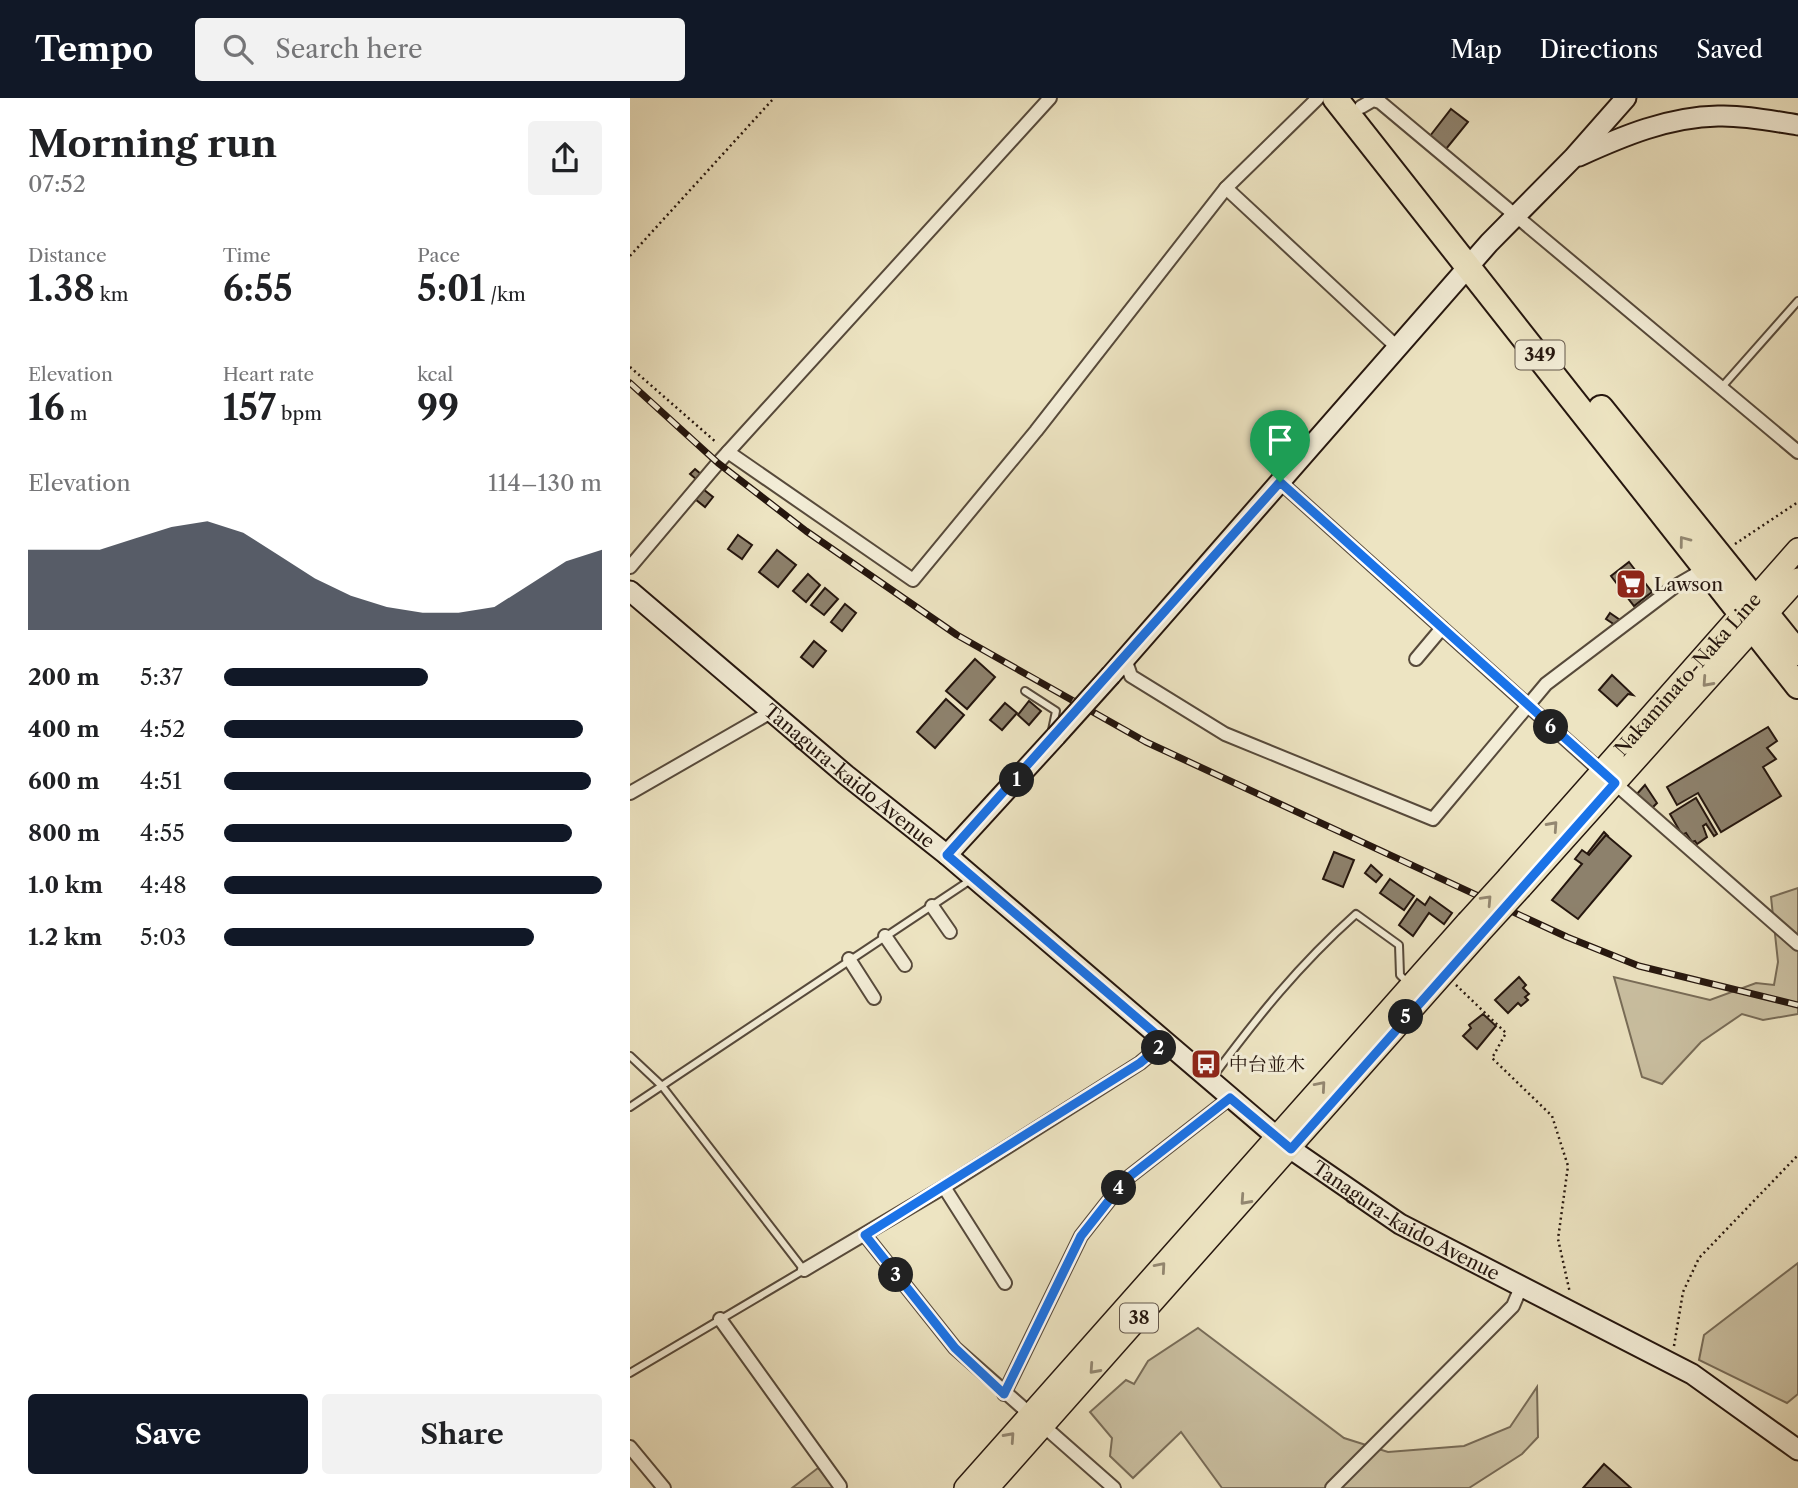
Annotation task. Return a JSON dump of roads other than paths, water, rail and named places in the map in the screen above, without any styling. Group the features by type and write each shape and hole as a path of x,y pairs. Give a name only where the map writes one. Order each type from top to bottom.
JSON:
{"highway":[{"name":"349","path":"1335,98 1474,261 1713,562 1753,615 1798,686"},
{"name":"349","path":"1358,102 1474,261"},
{"name":"349","path":"1753,615 1798,653"}],"main road":[{"name":"Nakaminato-Naka Line","path":"965,1488 1037,1420 1753,615 1798,549"},
{"name":"Nakaminato-Naka Line","path":"1753,615 1798,579"},
{"name":"Nakaminato-Naka Line","path":"1283,1143 1410,986 1473,928"},
{"name":"Nakaminato-Naka Line","path":"988,1488 1037,1420"}],"street":[{"path":"630,567 728,452 1050,98"},
{"path":"728,452 913,580 1036,431 1226,188 1318,98"},
{"path":"947,855 1111,675 1516,214 1573,158 1626,98"},
{"path":"1358,102 1380,102 1798,452"},
{"path":"1573,158 1642,130 1692,117 1742,117 1798,125"},
{"path":"1226,188 1398,348"},
{"path":"1280,482 1608,778 1798,944"},
{"path":"1125,659 1131,676 1225,734 1433,819 1546,684 1674,587 1713,562"},
{"name":"Tanagura-kaido Avenue","path":"630,591 771,712 947,855 1283,1143 1400,1224 1671,1363 1746,1410 1798,1450"},
{"path":"1416,659 1442,628"},
{"path":"631,790 771,712"},
{"path":"932,906 950,932"},
{"path":"885,936 905,965"},
{"path":"849,959 874,998"},
{"path":"804,1270 944,1187 1140,1063 1165,1042"},
{"path":"1004,1394 1081,1236 1125,1180 1230,1098"},
{"path":"944,1187 1005,1283"},
{"path":"865,1235 955,1348 1004,1394 1114,1488"},
{"path":"1332,1488 1513,1306 1521,1287"},
{"path":"720,1320 840,1486"},
{"path":"630,1447 664,1488"}],"lane":[{"path":"1721,388 1798,301"},
{"path":"1025,691 1056,711 1052,741"},
{"path":"630,1107 974,878"},
{"path":"1209,1081 1277,991 1314,952 1356,914 1399,945 1400,975 1410,986"},
{"path":"630,1056 662,1086 804,1270 630,1373"}],"railway":[{"path":"630,383 718,463 806,531 957,635 1146,742 1567,937 1639,966 1798,1005"}],"place":[{"name":"Lawson","path":"1631,584"},
{"name":"中台並木","path":"1206,1064"}]}
